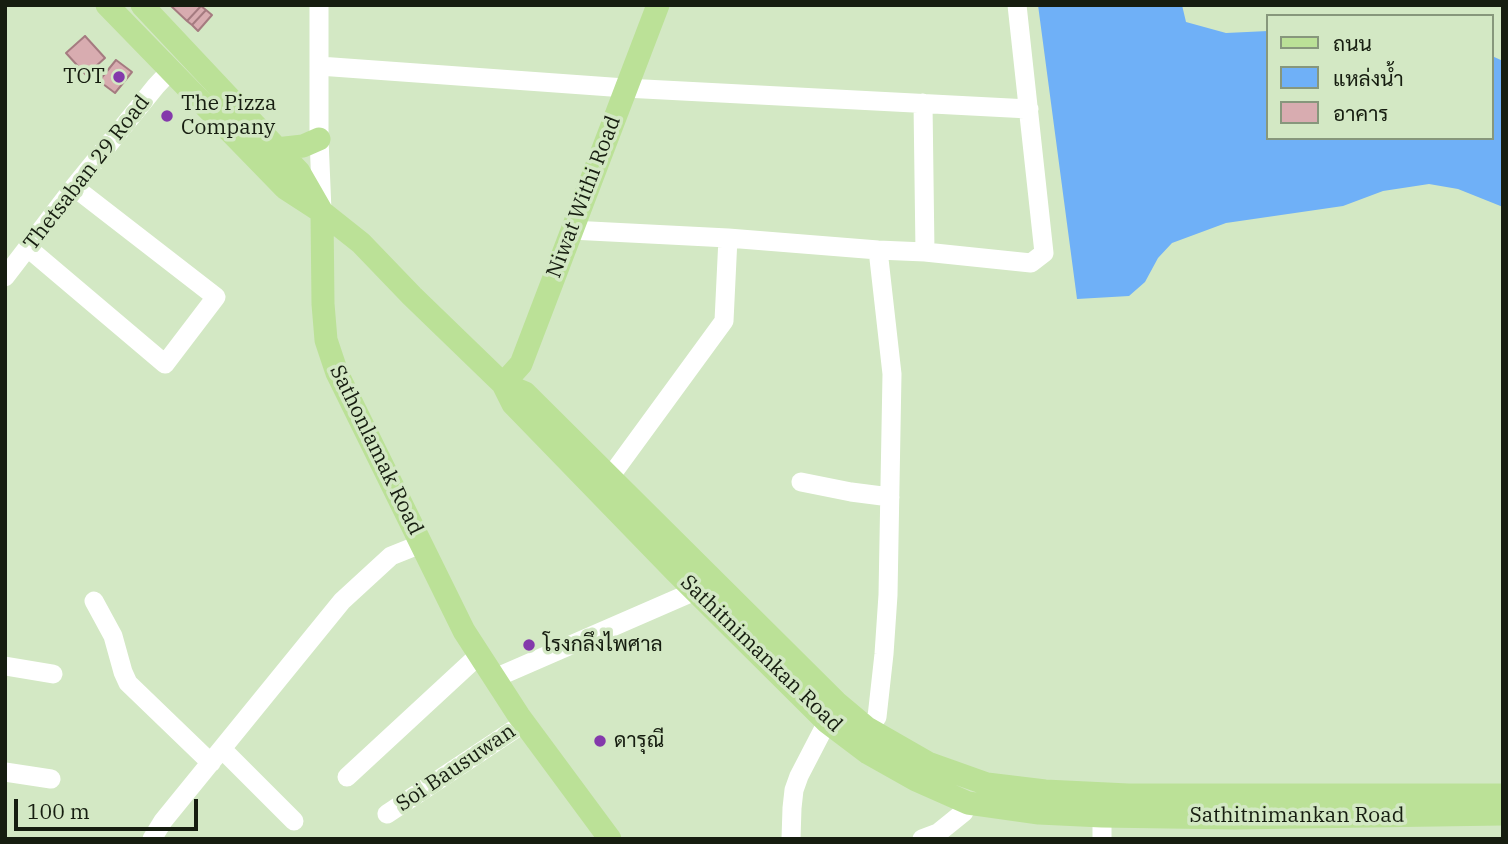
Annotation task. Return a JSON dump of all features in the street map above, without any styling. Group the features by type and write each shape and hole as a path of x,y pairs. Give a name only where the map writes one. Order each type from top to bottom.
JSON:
{"main road":[{"name":"Sathitnimankan Road","path":"107,5 285,188 322,212 360,243 503,384 513,404 695,591 827,722 868,753 916,780 968,803 1039,813 1102,827 1235,818 1337,806 1503,795"},
{"name":"Sathitnimankan Road","path":"142,5 299,172 322,212"},
{"name":"Niwat Withi Road","path":"503,384 521,363 658,5"},
{"path":"171,70 188,53"},
{"path":"276,149 303,146 319,139"},
{"name":"Sathonlamak Road","path":"322,212 326,340 337,373 464,631 524,723 610,839"},
{"name":"Sathitnimankan Road","path":"503,384 525,393 836,702 867,728 928,763 987,784 1045,791 1503,814"}],"street":[{"name":"Sathonlamak Road","path":"319,5 322,212"},
{"path":"570,230 925,252 1031,263 1044,253 1017,5"},
{"path":"319,66 625,88 1029,109"},
{"name":"Thetsaban 29 Road","path":"5,278 74,187 171,70"},
{"path":"923,103 925,252"},
{"path":"27,248 165,364 216,297 74,187"},
{"path":"611,477 724,321 728,238"},
{"path":"867,728 877,717 888,595 892,374 878,250"},
{"path":"801,482 890,497"},
{"path":"152,839 163,821 342,601 391,556 421,544"},
{"path":"495,678 695,591"},
{"path":"94,601 113,636 128,682 294,821"},
{"path":"347,777 479,655"},
{"path":"5,666 53,674"},
{"path":"791,839 794,790 827,722"},
{"name":"Soi Bausuwan","path":"387,814 524,723"},
{"path":"5,772 51,779"},
{"path":"933,837 964,812 968,803"}],"water":[{"path":"1038,5 1182,5 1186,22 1226,33 1266,31 1266,140 1494,140 1494,57 1503,61 1503,207 1458,189 1429,184 1383,191 1343,206 1226,223 1172,243 1158,258 1145,282 1129,296 1077,299"}],"building":[{"path":"170,5 200,5 201,6 187,21"},
{"path":"201,6 206,10 192,25 187,21"},
{"path":"206,10 212,15 198,31 192,25"},
{"path":"85,36 105,58 86,75 66,53"},
{"path":"116,60 132,72 115,93 99,81"}],"place":[{"name":"TOT","path":"119,77"},
{"name":"The Pizza Company","path":"167,116"},
{"name":"โรงกลึงไพศาล","path":"529,645"},
{"name":"ดารุณี","path":"600,741"}]}
